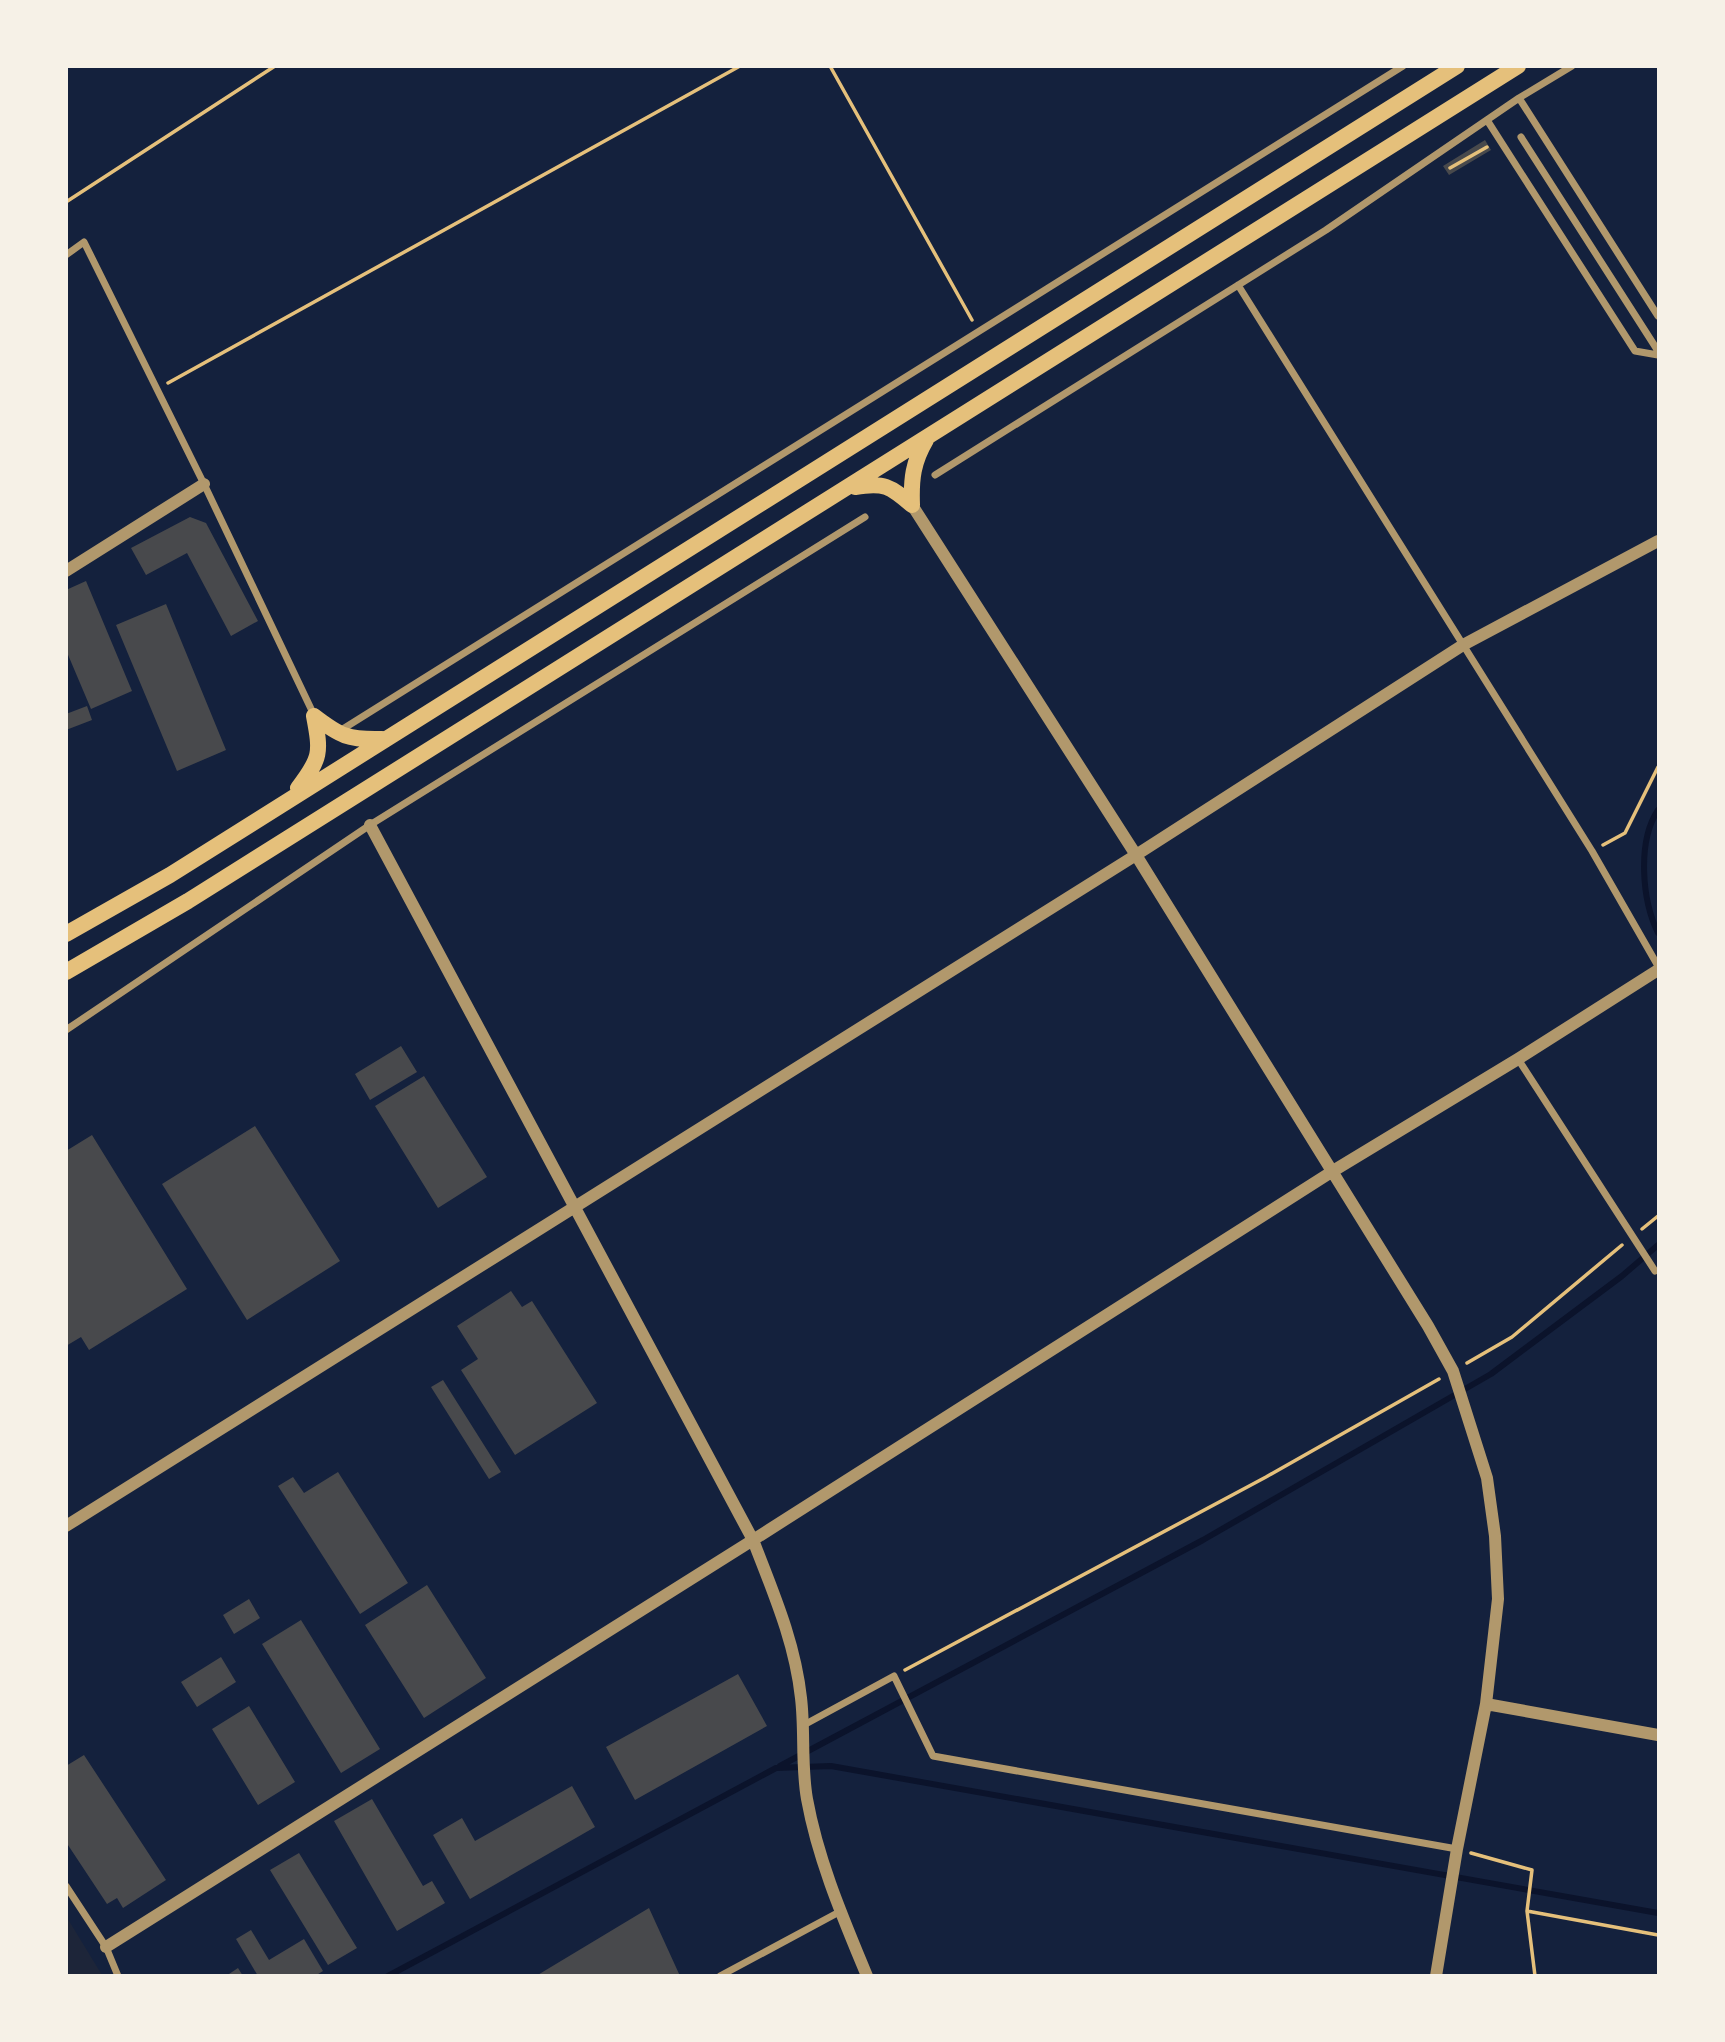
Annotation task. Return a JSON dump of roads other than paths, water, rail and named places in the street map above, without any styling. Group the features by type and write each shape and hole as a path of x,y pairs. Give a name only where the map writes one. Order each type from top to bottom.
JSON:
{"highway":[{"path":"66,934 170,875 1457,66"},
{"path":"66,972 188,901 1518,66"},
{"path":"912,505 911,478 915,458 929,435"},
{"path":"846,489 873,484 891,487 912,505"},
{"path":"314,716 337,733 358,739 385,738"},
{"path":"293,796 315,766 320,745 314,716"}],"street":[{"path":"337,733 1403,66"},
{"path":"935,475 1326,230 1519,98 1572,66"},
{"path":"1519,98 1658,316"},
{"path":"1486,120 1635,351 1658,353"},
{"path":"1521,137 1658,353"},
{"path":"66,255 85,242 314,716"},
{"path":"106,1947 1333,1171 1518,1059 1658,968 1592,851 1238,285"},
{"path":"66,570 204,484"},
{"path":"912,505 1136,855 1333,1171 1453,1371 1487,1478 1495,1536 1498,1599 1486,1704 1457,1849 1436,1976"},
{"path":"66,1030 370,825 865,517"},
{"path":"66,1526 1136,855 1463,645 1658,541"},
{"path":"370,825 753,1539 791,1642 801,1699 807,1797 819,1852 867,1976"},
{"path":"1518,1059 1655,1270"},
{"path":"802,1726 894,1676 933,1756 1457,1849"},
{"path":"1486,1704 1658,1735"},
{"path":"66,1886 106,1947 118,1976"},
{"path":"720,1976 841,1911"}],"waterway":[{"path":"1658,810 1647,838 1644,871 1648,904 1658,933"},
{"path":"780,1766 1203,1540 1491,1374 1622,1276 1658,1245"},
{"path":"388,1976 776,1768 831,1766 1658,1913"}]}
